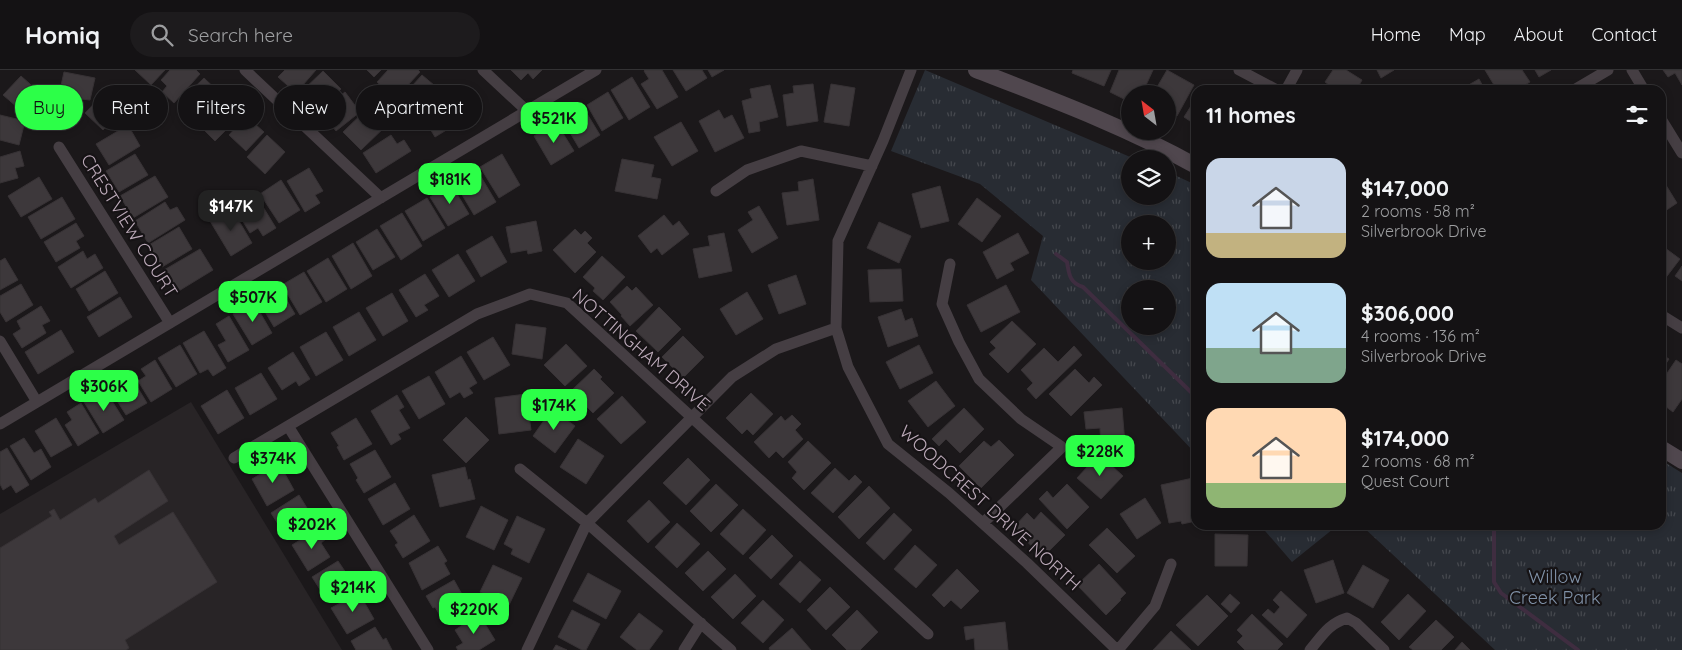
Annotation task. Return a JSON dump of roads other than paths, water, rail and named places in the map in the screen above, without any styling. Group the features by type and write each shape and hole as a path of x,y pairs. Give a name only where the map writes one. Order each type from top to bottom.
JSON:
{"street":[{"path":"245,70 380,198"},
{"path":"483,70 527,111"},
{"path":"0,424 596,70"},
{"name":"WOODCREST DRIVE NORTH","path":"911,70 872,166 838,242 836,328 848,367 888,444 950,493 1027,563 1117,650"},
{"path":"976,70 1114,125 1150,141 1191,163"},
{"path":"1239,70 1268,85"},
{"path":"1289,85 1297,70"},
{"path":"1582,85 1608,70"},
{"path":"1632,70 1641,85"},
{"path":"1666,127 1682,153"},
{"name":"CRESTVIEW COURT","path":"59,147 170,323"},
{"path":"716,191 747,170 801,151 872,166"},
{"path":"950,264 942,304 959,342 979,379 1021,419 1062,447 983,523"},
{"name":"NOTTINGHAM DRIVE","path":"234,458 477,314 530,294 567,303 928,634"},
{"path":"1666,318 1682,328"},
{"path":"527,650 587,523 732,377 776,349 836,328"},
{"path":"0,341 37,402"},
{"path":"288,426 428,650"},
{"path":"1666,451 1682,460"},
{"path":"520,469 587,523 731,650"},
{"path":"1117,650 1155,606 1171,564"},
{"path":"1310,650 1332,625 1347,618 1356,623 1384,650"},
{"path":"684,650 701,623"}],"waterway":[{"path":"1056,254 1067,262 1073,281 1083,287 1191,392"},
{"path":"1494,530 1494,582 1501,593 1578,650"}],"park label":[{"name":"Willow Creek Park","path":"1555,587"}]}
